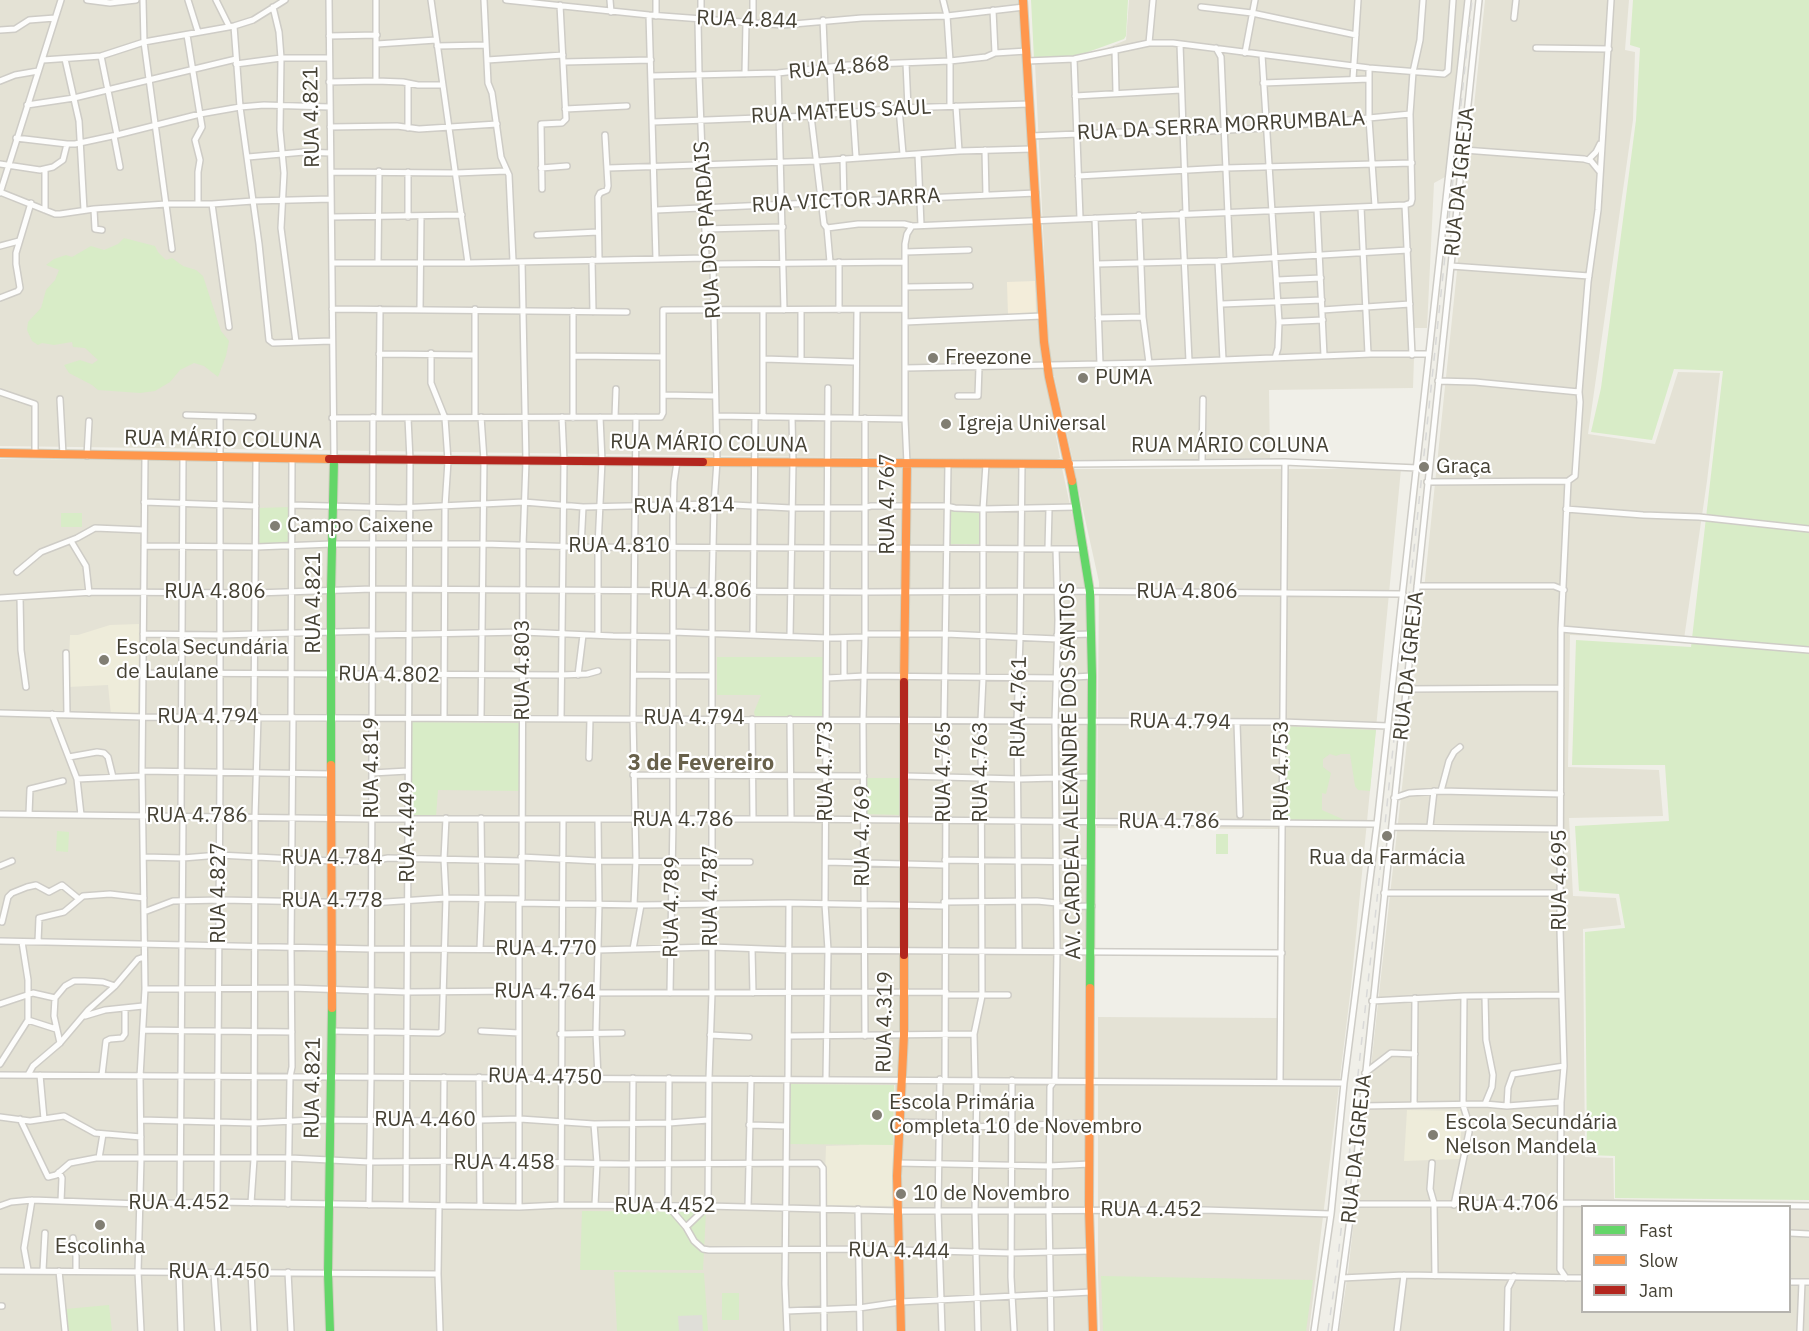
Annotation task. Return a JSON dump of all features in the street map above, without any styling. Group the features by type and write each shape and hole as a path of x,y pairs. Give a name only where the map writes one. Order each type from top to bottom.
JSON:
{"street":[{"path":"61,0 0,193 60,214 166,204 331,199"},
{"path":"87,0 110,3 136,0"},
{"path":"143,0 144,42 172,249"},
{"path":"188,0 198,32"},
{"path":"216,0 232,26 269,338 273,343 332,341"},
{"path":"43,60 101,56 144,42 232,26 253,20 285,0"},
{"name":"RUA 4.821","path":"329,0 334,460 331,590 333,947 328,1273 330,1331"},
{"path":"375,0 376,81"},
{"path":"430,0 468,263"},
{"path":"484,0 488,83 492,93 501,157 510,179 513,261"},
{"name":"RUA 4.844","path":"506,0 698,20 782,25 823,20 946,16 1024,4"},
{"path":"610,0 611,12"},
{"path":"656,0 657,16"},
{"name":"RUA DOS PARDAIS","path":"701,0 701,13 698,20 700,119 706,258 713,264 717,462"},
{"path":"753,0 753,24"},
{"path":"943,0 959,151"},
{"path":"1149,43 1153,0"},
{"path":"1245,53 1256,0"},
{"path":"1353,79 1358,0"},
{"path":"827,228 858,224 912,226 1409,204 1412,199 1410,114 1423,0"},
{"path":"1027,61 1074,59 1149,43 1216,48 1369,68 1447,73 1453,0"},
{"name":"RUA DA IGREJA","path":"1314,1331 1331,1214 1344,1083 1377,824 1468,0"},
{"name":"RUA DA IGREJA","path":"1335,1331 1351,1208 1479,0"},
{"path":"1514,18 1516,0"},
{"path":"1438,381 1475,382 1579,392 1589,276 1598,210 1611,0"},
{"name":"AV. CARDEAL ALEXANDRE DOS SANTOS","path":"1024,4 1042,316 1047,364 1069,464 1090,592 1092,906 1089,1210 1093,1331"},
{"path":"542,189 541,124 564,122 560,5"},
{"path":"273,7 279,32 281,58 280,105 284,173 281,228 296,342"},
{"path":"1201,7 1252,13 1356,35"},
{"path":"993,10 995,53"},
{"path":"649,15 656,259"},
{"path":"0,30 15,29 29,20 56,18"},
{"path":"823,20 832,114"},
{"path":"745,74 746,23"},
{"path":"187,35 202,127 195,140 200,160 198,204"},
{"path":"329,36 377,35"},
{"path":"377,44 486,45"},
{"path":"1180,44 1189,361"},
{"path":"1216,48 1221,57 1230,260"},
{"path":"1536,48 1609,49"},
{"path":"1115,50 1116,92"},
{"path":"1221,57 1229,50"},
{"name":"RUA 4.868","path":"651,76 778,73 848,65 950,61 986,57 995,53 1027,51"},
{"path":"1262,55 1279,321 1278,348 1275,358"},
{"path":"101,56 109,90 120,167"},
{"path":"27,105 74,98 191,70 236,62 281,58 328,58"},
{"path":"65,59 78,115 84,210"},
{"path":"1074,59 1080,218"},
{"path":"487,60 651,60"},
{"path":"906,63 908,108"},
{"path":"1369,68 1369,119 1375,206"},
{"path":"0,81 15,75 38,71"},
{"path":"778,73 784,310"},
{"path":"1263,83 1369,79"},
{"path":"329,82 376,81 443,85"},
{"path":"408,83 408,128"},
{"path":"1075,96 1181,90"},
{"name":"RUA MATEUS SAUL","path":"653,122 811,116 899,108 1030,104"},
{"path":"16,138 67,144 80,143 116,136 155,124 240,107 280,105 330,107"},
{"path":"565,109 627,106"},
{"path":"899,108 903,154"},
{"path":"854,111 856,157"},
{"name":"RUA DA SERRA MORRUMBALA","path":"1031,136 1225,131 1410,114"},
{"path":"811,116 830,262"},
{"path":"330,127 449,128 497,124"},
{"path":"593,312 598,197 608,189 605,135"},
{"path":"1588,160 1596,152 1602,140"},
{"path":"0,164 45,170 63,160 67,144"},
{"path":"608,168 703,163 817,161 903,154 1032,149"},
{"path":"985,150 986,195"},
{"path":"1464,150 1588,160 1600,171"},
{"path":"248,157 282,153 330,153"},
{"path":"918,154 921,225"},
{"path":"843,158 844,202"},
{"path":"1078,176 1225,168 1412,163"},
{"path":"542,168 567,166"},
{"path":"45,170 45,210"},
{"path":"378,263 379,171"},
{"path":"331,172 506,171"},
{"path":"408,172 408,216"},
{"name":"RUA VICTOR JARRA","path":"656,210 1036,193"},
{"path":"0,298 20,288 16,264 19,241 31,203"},
{"path":"212,204 229,327"},
{"path":"1405,205 1412,355"},
{"path":"1361,207 1368,354"},
{"path":"94,209 95,229 102,230"},
{"path":"1317,209 1324,356"},
{"path":"332,217 462,215"},
{"path":"1139,215 1143,317 1149,363"},
{"path":"420,310 421,216"},
{"path":"1095,218 1100,364"},
{"name":"RUA 4.767","path":"905,781 904,634 907,464 905,239 912,226"},
{"path":"705,229 783,227"},
{"path":"537,235 598,232"},
{"path":"0,246 19,241"},
{"path":"905,252 969,250"},
{"path":"1096,264 1218,261 1408,250"},
{"path":"332,262 468,263 706,258"},
{"path":"1218,261 1222,304 1223,360"},
{"name":"RUA 4.803","path":"519,1207 523,545 526,461 522,262"},
{"path":"838,262 839,310"},
{"path":"713,264 905,262"},
{"path":"1451,266 1589,276"},
{"path":"1277,280 1321,278"},
{"path":"906,287 970,286"},
{"path":"1222,304 1322,300"},
{"path":"1322,310 1410,304"},
{"path":"332,309 627,312"},
{"name":"RUA 4.819","path":"369,1205 373,507 380,309"},
{"path":"475,309 478,417 484,460 481,717"},
{"path":"856,418 857,309"},
{"path":"332,418 662,416 663,310 905,309"},
{"path":"763,310 763,417"},
{"path":"801,310 801,360"},
{"path":"573,311 573,418"},
{"path":"905,322 1042,316"},
{"path":"1098,318 1143,317"},
{"path":"1279,321 1323,320"},
{"path":"1278,348 1283,357"},
{"path":"431,353 431,386 445,418 448,461 445,507 444,718"},
{"path":"380,354 475,355"},
{"path":"905,368 1429,354"},
{"path":"573,356 663,357"},
{"path":"764,359 855,362"},
{"path":"958,396 978,396 979,367"},
{"name":"RUA 4.773","path":"826,1079 828,388"},
{"path":"615,417 616,389"},
{"path":"0,392 35,404 35,454"},
{"name":"RUA 4.695","path":"1557,1278 1560,1269 1561,1102 1564,1066 1560,893 1561,628 1568,481 1575,476 1579,392"},
{"path":"663,395 715,396"},
{"path":"60,399 63,455"},
{"path":"1202,462 1203,399"},
{"path":"186,415 253,417"},
{"path":"716,416 905,419"},
{"name":"RUA 4.827","path":"218,1203 216,1159 219,1077 218,547 220,417"},
{"path":"561,719 564,460 562,417"},
{"path":"598,635 598,546 602,461 600,417"},
{"path":"634,905 636,860 633,718 636,417"},
{"path":"753,635 755,417"},
{"name":"RUA 4.449","path":"406,1205 410,507 408,418"},
{"path":"790,636 792,418"},
{"name":"RUA 4.769","path":"865,418 863,720 865,1036"},
{"path":"87,456 89,421"},
{"name":"RUA MÁRIO COLUNA","path":"0,453 334,460 866,464 1286,462 1417,468"},
{"path":"141,1331 138,1272 141,1158 140,1077 145,989 142,773 145,457"},
{"path":"180,1204 183,457"},
{"path":"251,1203 254,1159 257,772 256,459"},
{"path":"288,1204 292,1032 292,459"},
{"name":"RUA 4.789","path":"670,993 673,820 673,546 674,482 677,462"},
{"name":"RUA 4.787","path":"708,1206 712,993 712,591 717,462"},
{"name":"RUA 4.753","path":"1280,1081 1286,462"},
{"name":"RUA 4.765","path":"942,1331 938,1210 939,1125 946,1034 944,720 948,464"},
{"name":"RUA 4.763","path":"978,1331 975,1211 978,1128 974,1034 982,996 982,509 986,464"},
{"name":"RUA 4.761","path":"1019,950 1017,721 1022,464"},
{"path":"1427,482 1568,481"},
{"path":"144,502 256,506"},
{"name":"RUA 4.814","path":"292,505 445,507 524,502 583,507 714,504 791,508 946,506 1020,509 1076,507"},
{"path":"581,547 583,507"},
{"path":"1048,549 1049,508"},
{"path":"1566,509 1699,517 1809,529"},
{"path":"17,572 41,552 71,541 95,528 143,530"},
{"path":"71,541 86,566 88,593"},
{"name":"RUA 4.810","path":"144,546 256,547 409,543 581,547 1084,549"},
{"path":"1051,1331 1048,1211 1050,1087 1055,1080 1057,950 1056,549"},
{"path":"1554,586 1564,578"},
{"path":"1418,586 1554,586 1563,590"},
{"name":"RUA 4.806","path":"0,598 144,591 255,593 372,589 1403,594"},
{"path":"20,597 21,650 26,687"},
{"path":"1561,628 1809,650"},
{"path":"143,634 332,632 444,635 523,632 634,636 712,633 827,638 904,634 1020,638 1092,634"},
{"path":"578,675 583,635"},
{"path":"844,638 844,677"},
{"path":"66,653 67,715"},
{"name":"RUA 4.802","path":"144,673 444,676 578,675 598,671"},
{"path":"635,675 712,676"},
{"path":"827,678 1092,676"},
{"path":"1407,689 1561,688"},
{"name":"RUA 4.794","path":"0,713 143,717 1282,722 1388,726"},
{"path":"52,714 77,780 81,815"},
{"path":"589,758 590,719"},
{"path":"753,719 753,819"},
{"path":"790,719 791,819"},
{"path":"1237,723 1240,815"},
{"path":"1430,826 1438,791 1451,757 1460,747"},
{"path":"69,757 104,753 108,757 113,777"},
{"path":"372,773 408,771"},
{"path":"77,780 142,773 180,772 332,774"},
{"path":"633,775 864,776"},
{"path":"905,781 945,778 1092,777"},
{"path":"29,814 30,789 63,781"},
{"name":"RUA 4.319","path":"901,1331 897,1163 904,1035 905,781"},
{"path":"1394,798 1409,793 1438,791 1560,794"},
{"name":"RUA 4.786","path":"0,814 372,819 791,819 1377,824"},
{"path":"332,1031 408,1033 442,1031 446,818"},
{"path":"480,949 481,818"},
{"path":"561,1205 562,819"},
{"path":"598,820 599,904 596,993 598,1078"},
{"path":"1392,827 1560,829"},
{"name":"RUA 4.784","path":"144,857 183,858 219,855 333,861 372,861 388,858 750,862"},
{"path":"0,866 12,861"},
{"path":"826,862 905,864 982,861 1090,862"},
{"path":"2,922 3,901 12,893 36,885 49,892 62,885 79,900"},
{"path":"1384,893 1560,893"},
{"path":"38,942 39,918 64,912 85,895 144,898"},
{"name":"RUA 4.778","path":"144,912 173,901 371,903 446,898 634,905 711,903 904,905 1018,902 1092,906"},
{"path":"787,1331 786,1126 790,993 789,903"},
{"path":"633,949 641,905"},
{"name":"RUA 4.770","path":"0,941 372,949 597,950 711,947 790,950 1282,953"},
{"path":"0,1064 28,1020 28,980 22,942"},
{"path":"752,949 753,993"},
{"path":"28,1075 32,1067 115,986 138,959 144,957"},
{"path":"60,1042 56,1029 55,998 68,983 74,981 103,982 115,986"},
{"name":"RUA 4.764","path":"145,989 291,988 407,992 560,993 864,994 904,992 1008,995"},
{"path":"0,1004 28,993 55,998"},
{"path":"1372,1001 1464,996 1561,995"},
{"path":"1454,1204 1469,1132 1463,1105 1464,996"},
{"path":"1485,996 1486,1040 1492,1075 1492,1087 1485,1104"},
{"path":"1414,1105 1415,998"},
{"path":"85,1016 100,1011 143,1006"},
{"path":"102,1075 106,1041 122,1038 125,1034 125,1008"},
{"path":"28,1020 56,1029"},
{"path":"143,1030 292,1032"},
{"path":"481,1031 519,1033"},
{"path":"560,1034 622,1033"},
{"path":"789,1036 974,1034"},
{"path":"710,1035 749,1037"},
{"path":"1365,1073 1392,1053 1415,1054"},
{"path":"1507,1106 1508,1088 1513,1074 1564,1066"},
{"name":"RUA 4.4750","path":"0,1075 1344,1083"},
{"path":"40,1075 44,1119"},
{"path":"440,1331 438,1274 444,1077"},
{"path":"479,1077 480,1206"},
{"path":"632,1206 633,1078"},
{"path":"669,1078 668,1206 686,1227 708,1206"},
{"path":"748,1207 751,1079"},
{"path":"1012,1080 1011,1253 1014,1331"},
{"path":"1362,1106 1485,1104 1507,1106 1561,1102"},
{"path":"0,1117 44,1119 64,1116 95,1133 141,1137"},
{"path":"20,1119 46,1176 51,1177 59,1172 62,1178 62,1201"},
{"name":"RUA 4.460","path":"141,1120 254,1123 330,1119 407,1121 520,1119 594,1124 708,1120"},
{"path":"900,1122 978,1128 1090,1123"},
{"path":"594,1124 597,1164 595,1205"},
{"path":"749,1125 786,1126"},
{"path":"99,1158 103,1134"},
{"name":"RUA 4.458","path":"59,1172 70,1162 99,1158 290,1158 370,1162 480,1161 597,1164 819,1163 822,1165 822,1209"},
{"path":"897,1163 1049,1166 1090,1164"},
{"path":"1432,1163 1430,1190 1434,1203 1435,1276"},
{"path":"28,1270 24,1248 32,1200"},
{"name":"RUA 4.452","path":"0,1206 11,1202 32,1200 140,1204 251,1203 519,1207 595,1205 975,1211 1204,1210 1331,1214"},
{"name":"RUA 4.706","path":"1351,1208 1434,1203 1726,1205"},
{"name":"RUA 4.706","path":"1791,1206 1809,1206"},
{"path":"822,1209 824,1331"},
{"path":"858,1209 860,1331"},
{"name":"RUA 4.444","path":"686,1227 694,1241 703,1249 709,1250 860,1249 1011,1253 1090,1251"},
{"path":"43,1270 45,1233"},
{"path":"1791,1233 1809,1234"},
{"path":"73,1238 76,1271"},
{"path":"1560,1269 1566,1278"},
{"name":"RUA 4.450","path":"0,1271 438,1274"},
{"path":"59,1271 65,1331"},
{"path":"179,1272 181,1331"},
{"path":"251,1272 254,1331"},
{"path":"288,1272 291,1331"},
{"path":"214,1273 218,1331"},
{"path":"1397,1331 1404,1275"},
{"path":"1342,1278 1404,1275 1581,1278"},
{"path":"1501,1276 1508,1288"},
{"path":"1507,1331 1508,1288 1514,1276"},
{"path":"1791,1282 1809,1282"},
{"path":"1800,1331 1802,1282"},
{"path":"786,1311 859,1308 900,1302 1091,1292"},
{"path":"325,1331 330,1331"}],"shaded area":[{"path":"0,0 1023,0 1041,354 1060,458 1054,460 0,446"},
{"path":"1129,0 1466,0 1445,177 1434,183 1427,328 1415,328 1413,388 1269,390 1270,458 1073,461 1049,353 1035,63 1081,59 1126,40"},
{"path":"1485,0 1629,0 1625,50 1635,52 1633,120 1588,434 1655,444 1678,372 1720,373 1684,639 1570,635 1568,767 1659,770 1663,816 1569,818 1573,896 1616,898 1621,925 1583,929 1585,1157 1613,1158 1614,1199 1809,1202 1809,1331 1339,1331 1348,1273 1425,580"},
{"path":"1035,281 1036,314 1008,315 1007,282"},
{"path":"0,459 1062,468 1082,561 1089,618 1085,1150 1089,1331 0,1331"},
{"path":"1074,469 1401,469 1351,987 1309,1331 1100,1331 1098,1017 1277,1018 1278,829 1097,828 1099,582"},
{"name":"Escola Secundária de Laulane","path":"139,624 138,715 111,715 108,685 68,687 70,635 78,635 110,625"},
{"name":"Escola Primária Completa 10 de Novembro","path":"860,1085 895,1085 892,1206 824,1205 826,1146 859,1145"},
{"name":"Escola Secundária Nelson Mandela","path":"1407,1110 1462,1111 1460,1159 1404,1161"},
{"path":"702,1315 703,1331 679,1331 678,1316"}],"green space":[{"path":"1031,0 1128,0 1126,36 1124,39 1077,56 1034,59"},
{"path":"1633,0 1809,0 1809,1200 1615,1198 1615,1156 1587,1155 1585,932 1625,928 1619,894 1579,891 1575,826 1669,821 1665,765 1572,765 1576,640 1691,647 1723,371 1674,369 1652,440 1591,432 1601,388 1636,120 1640,48 1630,45"},
{"path":"124,238 155,246 166,260 172,258 203,276 221,331 229,341 218,377 204,366 194,363 180,370 170,382 155,391 140,393 98,390 69,373 64,365 80,360 92,364 98,360 85,348 73,347 72,342 38,345 32,341 27,330 28,322 41,308 46,290 55,280 59,270 46,265 66,255 72,257 91,246 104,250 118,244"},
{"name":"Campo Caixene","path":"290,507 290,544 259,544 259,508"},
{"path":"950,509 981,509 980,544 950,544"},
{"path":"61,513 82,513 82,527 61,527"},
{"path":"717,657 824,657 824,716 755,716 754,712 761,695 717,695"},
{"path":"409,722 520,723 519,791 438,790 436,816 410,815"},
{"path":"1284,726 1376,730 1370,791 1358,790 1355,786 1350,754 1336,756 1330,754 1323,759 1323,767 1331,773 1326,794 1322,793 1322,810 1349,822 1282,823"},
{"path":"867,778 901,778 900,815 866,814"},
{"path":"57,831 69,832 68,852 56,851"},
{"path":"1216,834 1228,834 1228,854 1216,854"},
{"path":"787,1084 894,1085 893,1145 786,1144"},
{"path":"582,1211 706,1212 703,1270 580,1270"},
{"path":"614,1272 704,1273 708,1331 617,1331"},
{"path":"1101,1276 1313,1280 1306,1331 1103,1331"},
{"path":"722,1293 739,1293 739,1320 722,1320"},
{"path":"109,1305 112,1331 68,1331 66,1309"}],"railway":[{"path":"1328,1331 1374,928 1472,0"}],"traffic: fast":[{"path":"331,765 334,460"},
{"path":"1072,481 1090,592 1092,676 1090,988"},
{"path":"330,1331 328,1273 332,1008"}],"traffic: slow":[{"path":"1023,0 1044,342 1049,377 1072,481"},
{"path":"0,453 329,459"},
{"path":"703,462 1069,464"},
{"path":"904,682 907,464"},
{"path":"331,765 332,1008"},
{"path":"901,1331 897,1176 904,1035 904,955"},
{"path":"1090,988 1089,1210 1093,1331"}],"traffic: jam":[{"path":"329,459 703,462"},
{"path":"904,682 904,955"}],"place":[{"name":"Freezone","path":"933,358"},
{"name":"PUMA","path":"1083,378"},
{"name":"Igreja Universal","path":"946,424"},
{"name":"Graça","path":"1424,467"},
{"name":"Campo Caixene","path":"275,526"},
{"name":"Escola Secundária de Laulane","path":"104,660"},
{"name":"Rua da Farmácia","path":"1387,836"},
{"name":"Escola Primária Completa 10 de Novembro","path":"877,1115"},
{"name":"Escola Secundária Nelson Mandela","path":"1433,1135"},
{"name":"10 de Novembro","path":"901,1194"},
{"name":"Escolinha","path":"100,1225"}],"district":[{"name":"3 de Fevereiro","path":"701,764"}]}
